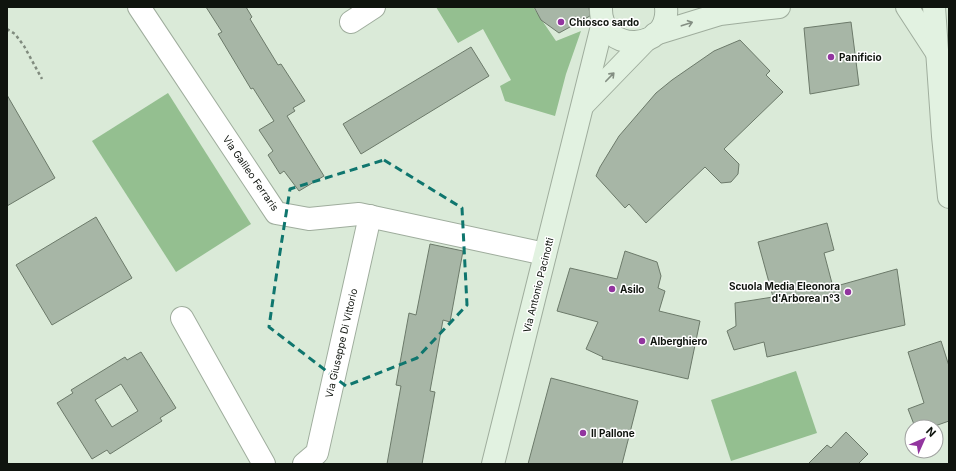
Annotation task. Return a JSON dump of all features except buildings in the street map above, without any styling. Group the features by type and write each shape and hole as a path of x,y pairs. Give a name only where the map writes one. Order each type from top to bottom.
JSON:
{"street":[{"name":"Via Galileo Ferraris","path":"139,7 276,213 309,219 359,214 545,254"},
{"path":"351,22 374,7"},
{"path":"650,37 659,31 664,22 666,7"},
{"path":"602,15 609,32 618,39 629,42 640,42 711,10 778,7"},
{"path":"907,7 937,54"},
{"path":"934,7 937,54 946,136 949,197"},
{"name":"Via Antonio Pacinotti","path":"493,464 583,105 602,15"},
{"name":"Via Antonio Pacinotti","path":"583,105 650,37"},
{"name":"Via Giuseppe Di Vittorio","path":"304,464 317,453 370,216"},
{"path":"182,318 264,464"}],"path":[{"path":"7,29 15,34 24,46 42,80"}],"highlighted area":[{"path":"384,160 462,208 467,305 417,358 346,386 269,327 290,189"}],"green space":[{"path":"436,7 533,7 556,41 581,31 566,74 555,116 505,101 500,86 511,80 483,29 458,43"},
{"path":"168,93 251,224 176,272 92,141"},
{"path":"796,371 817,433 731,461 711,400"}],"place":[{"name":"Chiosco sardo","path":"561,22"},
{"name":"Panificio","path":"831,57"},
{"name":"Asilo","path":"612,289"},
{"name":"Scuola Media Eleonora d'Arborea n°3","path":"848,292"},
{"name":"Alberghiero","path":"642,341"},
{"name":"Il Pallone","path":"583,433"}]}
